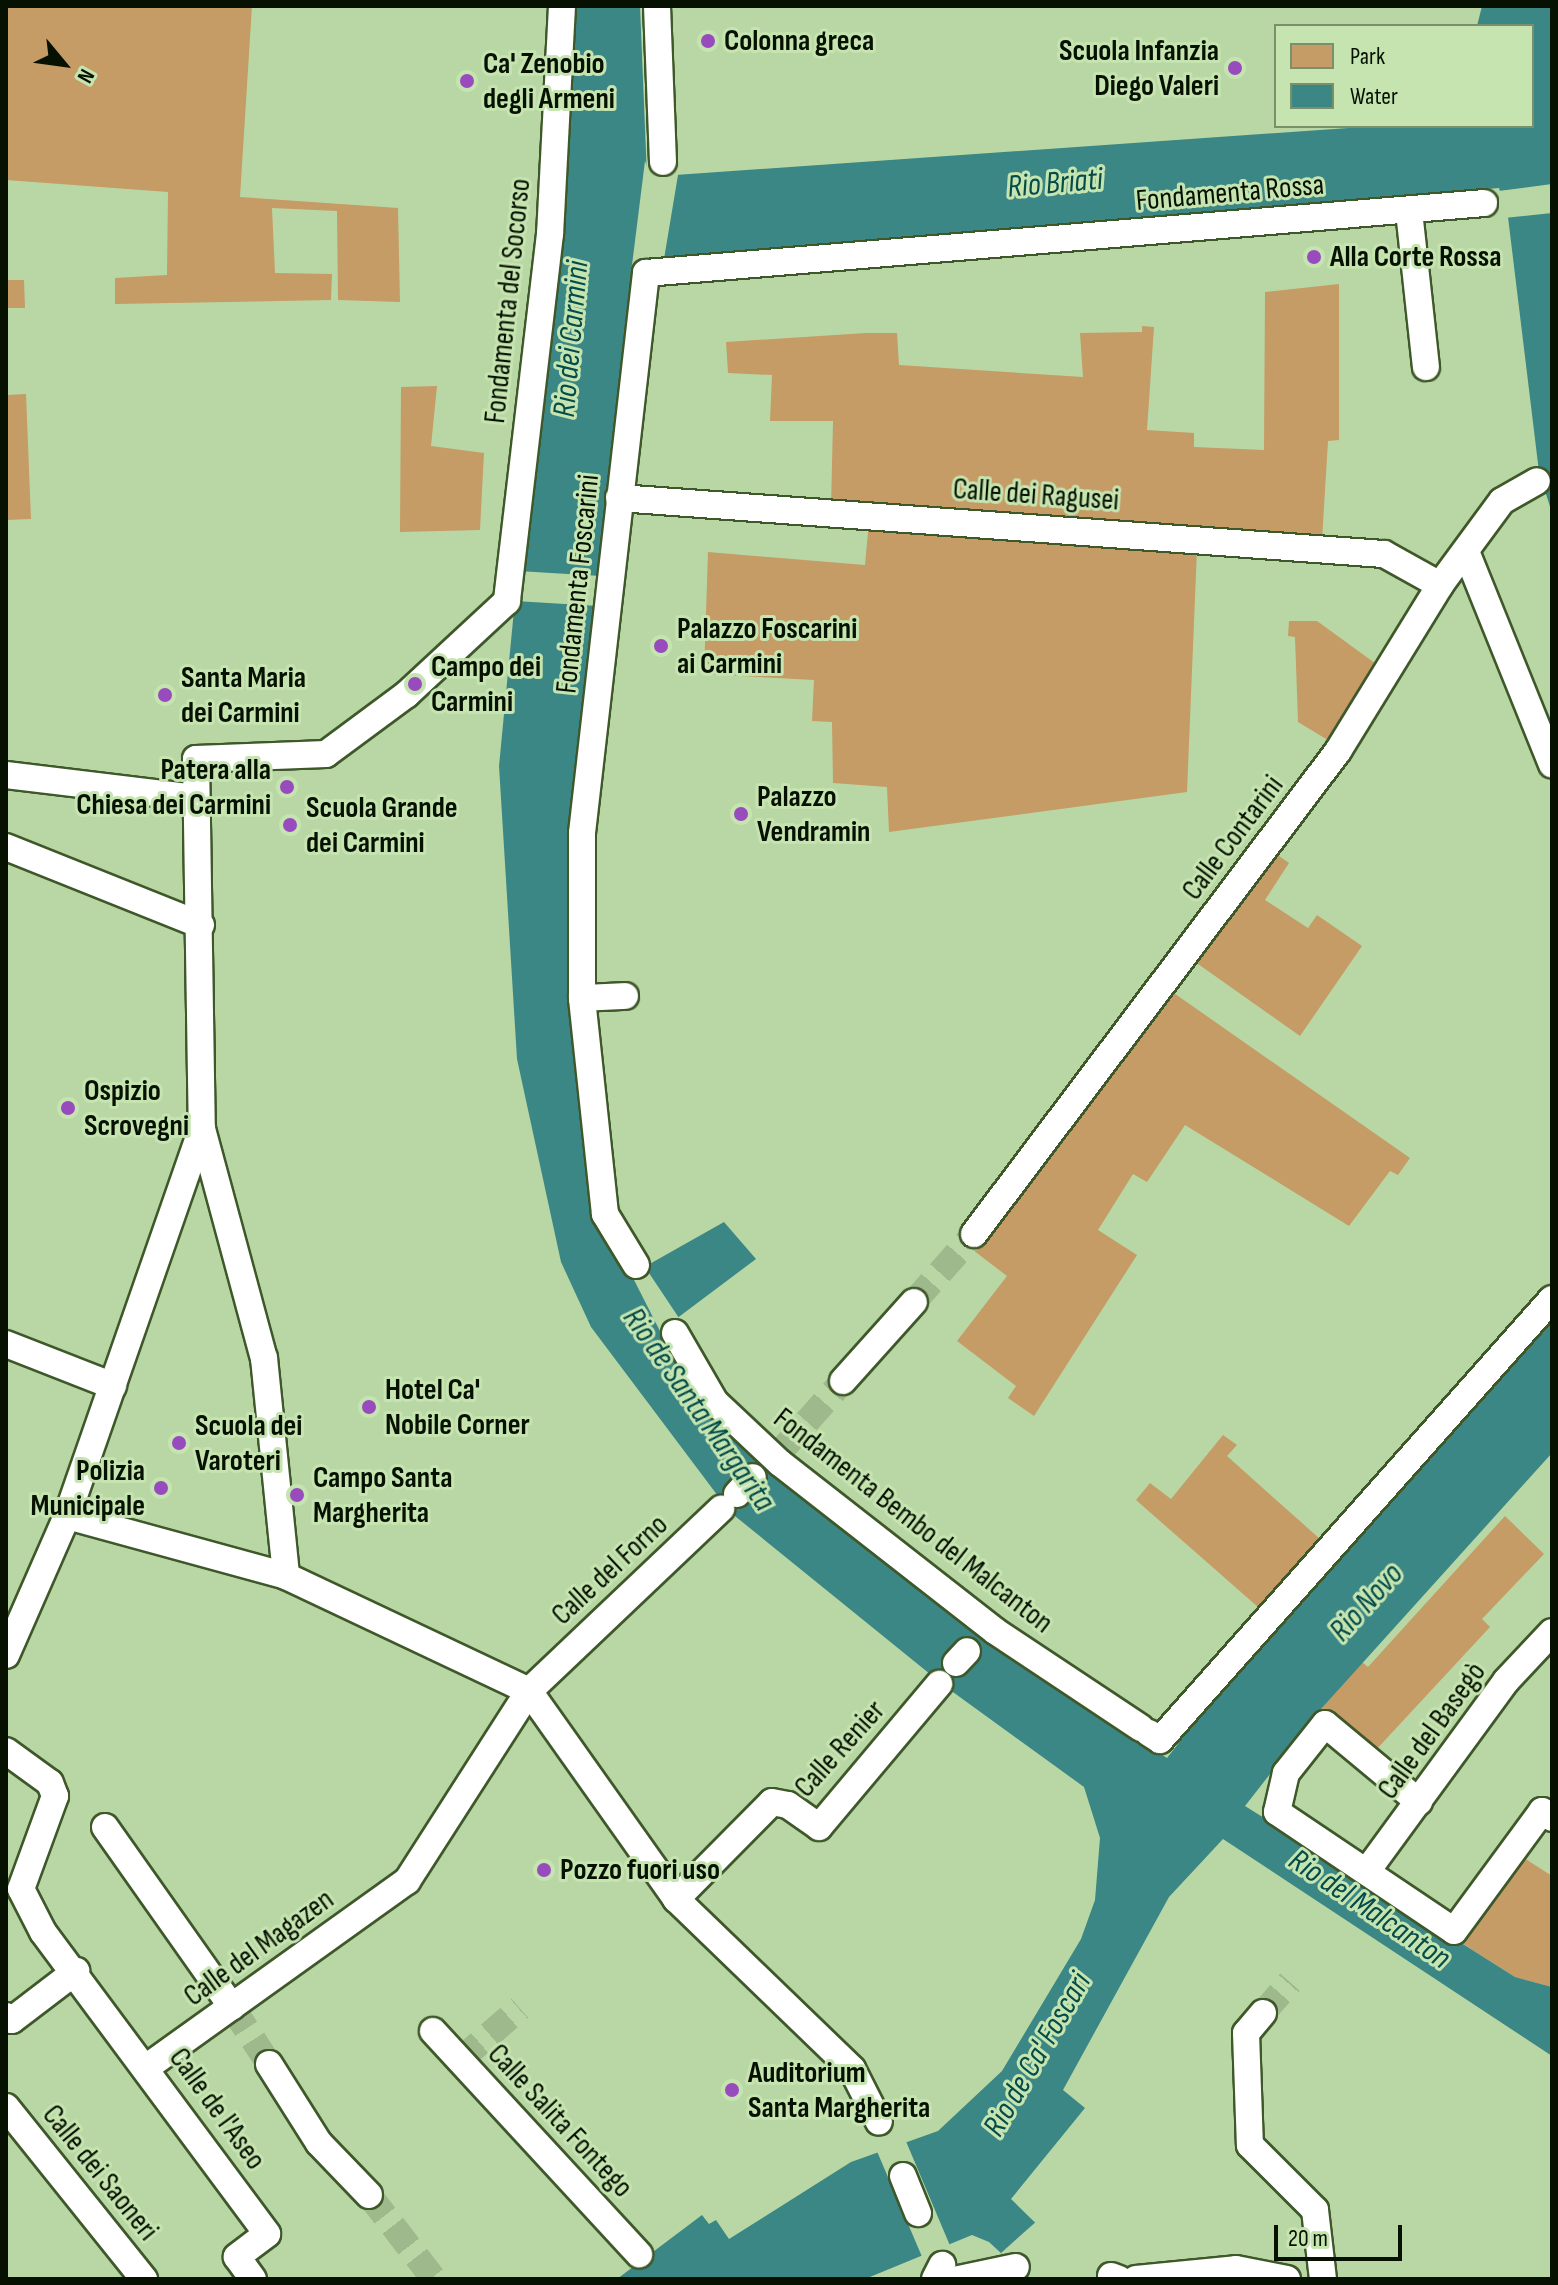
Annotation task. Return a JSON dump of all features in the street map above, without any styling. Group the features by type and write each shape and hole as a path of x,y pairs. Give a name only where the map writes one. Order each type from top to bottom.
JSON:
{"street":[{"name":"Fondamenta del Socorso","path":"196,798 196,759 326,754 407,694 507,601 550,234 562,6"},
{"path":"657,6 663,162"},
{"name":"Fondamenta Rossa","path":"646,273 1484,203"},
{"path":"1409,211 1426,367"},
{"name":"Fondamenta Foscarini","path":"582,998 582,833 646,273"},
{"name":"Calle Contarini","path":"974,1234 1338,751 1440,585 1467,554 1502,501 1537,481"},
{"name":"Calle dei Ragusei","path":"619,498 1384,554 1440,585"},
{"path":"1467,554 1542,707 1546,766"},
{"path":"6,775 196,798 201,925 202,1129 264,1358 286,1576"},
{"path":"6,847 201,925"},
{"path":"625,996 582,998 605,1214 636,1265"},
{"path":"6,1655 67,1516 202,1129"},
{"name":"Fondamenta Bembo del Malcanton","path":"675,1333 715,1402 995,1631 1160,1740 1552,1299"},
{"path":"843,1381 914,1302"},
{"path":"6,1344 113,1386"},
{"name":"Calle del Forno","path":"536,1684 737,1493"},
{"path":"67,1516 286,1576 536,1684 676,1899 852,2069 879,2122"},
{"name":"Calle del Basegò","path":"1367,1871 1506,1681 1552,1632"},
{"name":"Calle del Magazen","path":"147,2067 407,1881 536,1684"},
{"name":"Calle Renier","path":"676,1899 772,1802 788,1805 819,1827 939,1684"},
{"path":"1419,1802 1325,1724 1286,1773 1277,1812 1454,1931 1542,1811 1552,1818"},
{"name":"Calle de l'Aseo","path":"6,1751 50,1783 55,1796 21,1889 43,1932 76,1971 267,2234 237,2257 253,2279"},
{"path":"105,1827 232,2007"},
{"path":"6,2016 12,2020 76,1971"},
{"path":"1263,2013 1246,2033 1250,2145 1315,2210 1323,2279"},
{"name":"Calle Salita Fontego","path":"433,2031 639,2254"},
{"path":"269,2064 319,2143 369,2195"},
{"name":"Calle dei Saoneri","path":"6,2107 144,2279"},
{"path":"903,2176 918,2213"},
{"path":"945,2274 1016,2267"},
{"path":"1122,2278 1236,2269 1287,2279"}],"green space":[{"path":"6,6 252,6 240,197 398,208 400,302 338,300 337,211 272,208 275,273 332,274 331,300 115,304 115,278 167,275 168,192 6,180"},
{"path":"6,280 24,280 25,308 6,308"},
{"path":"1339,284 1339,440 1328,441 1322,540 831,508 833,421 770,421 772,375 728,373 726,342 897,333 899,365 1083,377 1080,333 1142,332 1142,326 1154,327 1147,430 1194,433 1194,447 1264,450 1265,292"},
{"path":"437,386 431,446 484,453 480,530 400,532 401,387"},
{"path":"26,394 31,519 6,520 7,395"},
{"path":"869,521 1197,549 1187,792 889,832 887,787 833,783 832,722 812,721 814,680 704,674 708,552 865,565"},
{"path":"1289,621 1317,621 1383,669 1336,745 1298,722 1295,637 1288,636"},
{"path":"1272,851 1289,863 1265,900 1308,928 1317,915 1362,946 1300,1036 1191,959"},
{"path":"1168,989 1410,1158 1398,1175 1390,1171 1349,1226 1185,1125 1147,1182 1133,1174 1098,1230 1137,1255 1034,1416 1008,1398 1016,1386 957,1341 1007,1276 973,1250"},
{"path":"1223,1435 1237,1445 1227,1456 1320,1539 1258,1607 1136,1500 1150,1483 1171,1499"},
{"path":"1505,1516 1544,1554 1482,1619 1490,1627 1374,1752 1321,1709 1362,1662 1368,1667"},
{"path":"1518,1854 1552,1876 1552,1987 1515,1977 1454,1938"}],"water":[{"path":"572,6 640,6 647,177 1348,128 1534,128 1534,24 1478,24 1482,6 1552,6 1552,513 1539,472 1508,217 1499,188 632,264 572,834 599,1222 646,1266 724,1222 756,1259 660,1331 722,1427 987,1639 1167,1758 1233,1673 1552,1318 1552,1453 1321,1709 1245,1806 1515,1977 1552,1987 1552,2056 1223,1839 1169,1897 1063,2090 1085,2108 1011,2199 1093,2279 1029,2279 989,2242 972,2235 865,2279 617,2279 702,2215 709,2224 716,2220 729,2239 851,2162 938,2131 1002,2071 1081,1939 1095,1900 1100,1838 1084,1787 946,1687 730,1512 591,1327 561,1262 517,1059 499,766"}],"pier":[{"path":"645,161 650,173 678,171 678,175 663,265 631,273"},
{"path":"1552,184 1552,213 1504,218 1497,192 1483,193"},
{"path":"518,571 601,576 598,606 515,601"},
{"path":"645,1267 681,1321 664,1339 629,1270"},
{"path":"905,2139 951,2248 923,2259 876,2149"},
{"path":"1038,2220 1097,2279 1029,2279 1001,2253"}],"tunnel":[{"path":"914,1302 974,1234"},
{"path":"781,1451 843,1381"},
{"path":"1263,2013 1290,1982"},
{"path":"232,2007 269,2064"},
{"path":"460,2060 520,2008"},
{"path":"369,2195 434,2279"}],"place":[{"name":"Colonna greca","path":"708,41"},
{"name":"Scuola Infanzia Diego Valeri","path":"1235,68"},
{"name":"Ca' Zenobio degli Armeni","path":"467,81"},
{"name":"Alla Corte Rossa","path":"1314,257"},
{"name":"Palazzo Foscarini ai Carmini","path":"661,646"},
{"name":"Campo dei Carmini","path":"415,684"},
{"name":"Santa Maria dei Carmini","path":"165,695"},
{"name":"Patera alla Chiesa dei Carmini","path":"287,787"},
{"name":"Palazzo Vendramin","path":"741,814"},
{"name":"Scuola Grande dei Carmini","path":"290,825"},
{"name":"Ospizio Scrovegni","path":"68,1108"},
{"name":"Hotel Ca' Nobile Corner","path":"369,1407"},
{"name":"Scuola dei Varoteri","path":"179,1443"},
{"name":"Polizia Municipale","path":"161,1488"},
{"name":"Campo Santa Margherita","path":"297,1495"},
{"name":"Pozzo fuori uso","path":"544,1870"},
{"name":"Auditorium Santa Margherita","path":"732,2090"}],"water label":[{"name":"Rio Briati","path":"1055,184"},
{"name":"Rio dei Carmini","path":"572,339"},
{"name":"Rio de Santa Margarita","path":"698,1410"},
{"name":"Rio Novo","path":"1367,1603"},
{"name":"Rio del Malcanton","path":"1369,1910"},
{"name":"Rio de Ca' Foscari","path":"1038,2055"}]}
